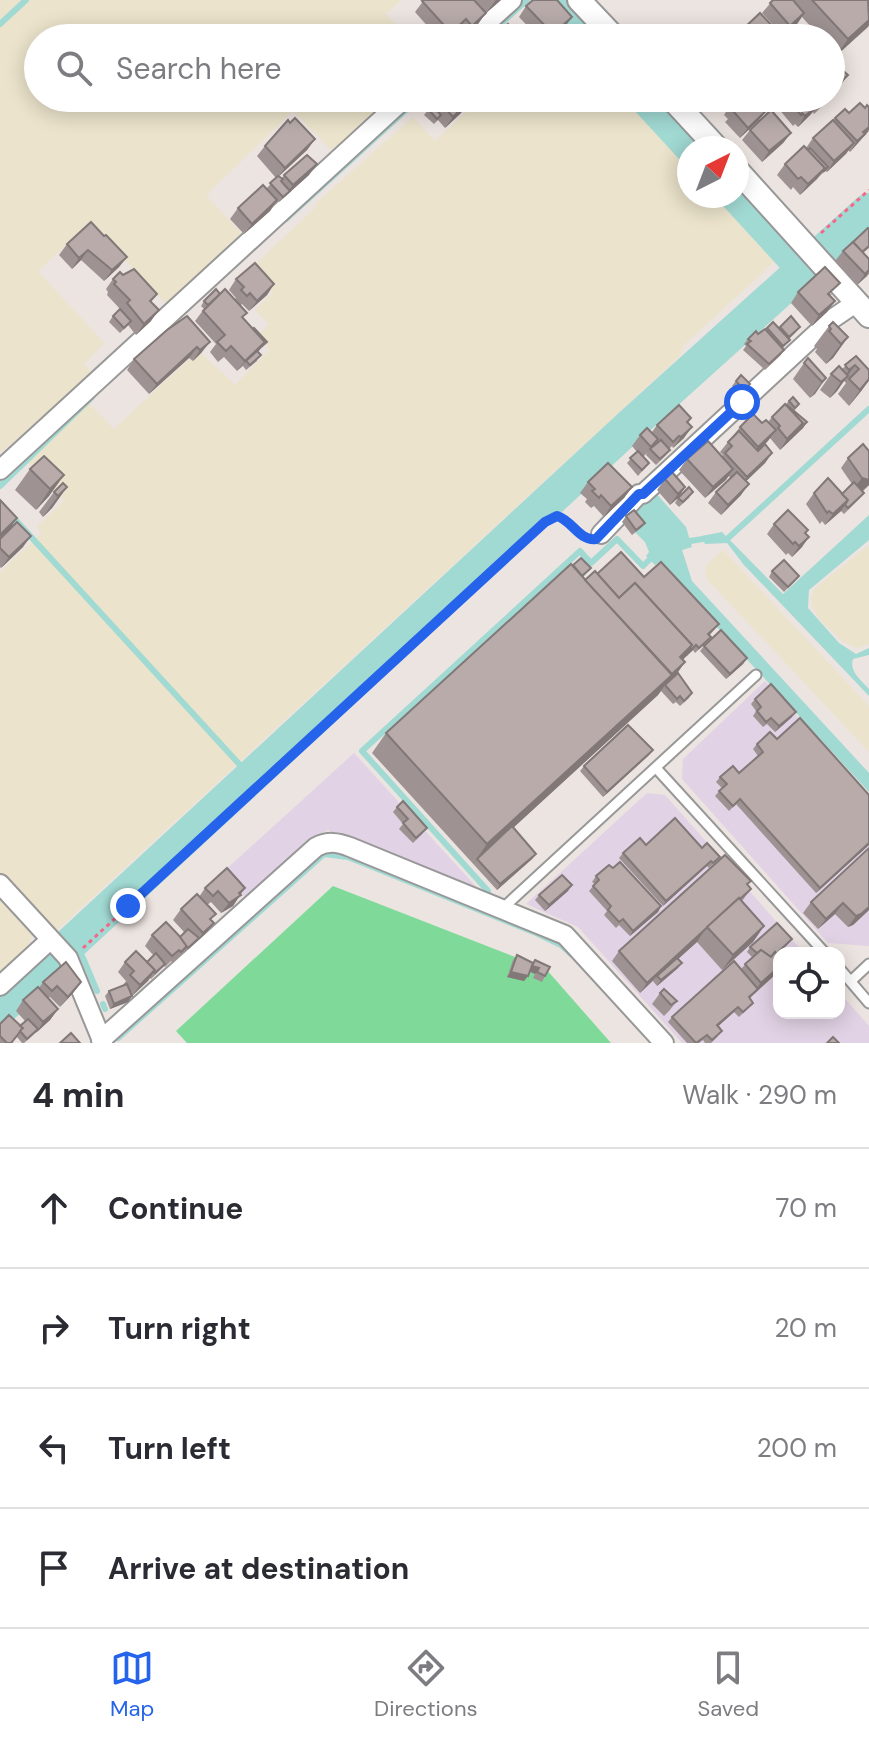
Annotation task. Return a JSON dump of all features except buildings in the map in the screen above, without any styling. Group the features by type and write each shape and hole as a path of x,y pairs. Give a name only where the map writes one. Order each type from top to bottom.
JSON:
{"street":[{"path":"485,24 512,0"},
{"path":"579,0 602,24"},
{"path":"0,470 390,112"},
{"path":"684,112 706,136"},
{"path":"601,534 635,497 643,494 832,319 863,309 749,183"},
{"path":"0,884 64,948 102,1042 316,847 338,843 565,935 664,1043"},
{"path":"0,986 64,948"}],"lane":[{"path":"502,909 756,675"},
{"path":"656,768 820,947"},
{"path":"851,981 869,964"},
{"path":"845,974 869,1003"}],"path":[{"path":"812,253 869,190"},
{"path":"64,948 545,522 557,516 590,540 601,534"}],"shaded area":[{"path":"0,0 401,0 386,14 395,24 24,24 24,112 292,112 206,195 243,235 167,305 90,223 38,271 104,343 84,364 92,373 75,389 114,429 189,359 192,361 201,353 235,385 270,349 257,336 269,324 255,310 273,292 251,268 316,207 316,203 413,117 435,141 466,112 637,112 677,156 677,208 725,208 774,262 683,346 681,355 55,932 33,933 26,949 0,972 0,572 42,533 36,527 64,501 11,444 0,452"},
{"path":"294,112 377,112 339,147 331,150"},
{"path":"869,545 869,644 858,648 843,642 821,621 812,607 811,598 814,589"},
{"path":"723,550 869,706 869,752 706,578 706,565"},
{"path":"765,681 869,795 869,946 828,943 682,779 683,759"},
{"path":"354,753 481,892 479,894 328,830 315,837 247,899 222,873"},
{"path":"647,793 665,795 799,947 773,947 773,1019 845,1019 845,999 869,1026 869,1043 682,1043 578,927 526,904"}],"green space":[{"path":"333,886 546,969 611,1043 187,1043 176,1031"}],"water":[{"path":"654,491 686,527 692,547 682,550 692,581 869,773 869,792 658,563 655,565 646,556 649,552 645,542 635,532 633,513 636,502"},
{"path":"869,515 869,540 809,590 808,608 839,643 856,654 869,648 869,655 853,659 852,664 856,676 869,689 869,696 744,565 727,543 705,544 702,536 722,532 783,594"}],"waterway":[{"path":"0,24 26,0"},
{"path":"500,24 527,0"},
{"path":"556,0 578,24"},
{"path":"286,219 404,112"},
{"path":"659,112 681,136"},
{"path":"748,208 803,268"},
{"path":"0,1009 633,423 869,210"},
{"path":"0,486 92,397"},
{"path":"726,540 869,409"},
{"path":"598,455 612,470"},
{"path":"0,503 251,777"},
{"path":"684,542 709,538"},
{"path":"488,891 362,751 580,551 591,563 617,539 643,566 655,554"},
{"path":"118,1038 324,854 348,857 536,933 561,945 571,954"},
{"path":"73,941 97,991"},
{"path":"103,1004 105,1009"}],"route":[{"path":"128,906 545,522 557,516 565,519 583,537 596,539 631,500 643,494 742,402"}]}
